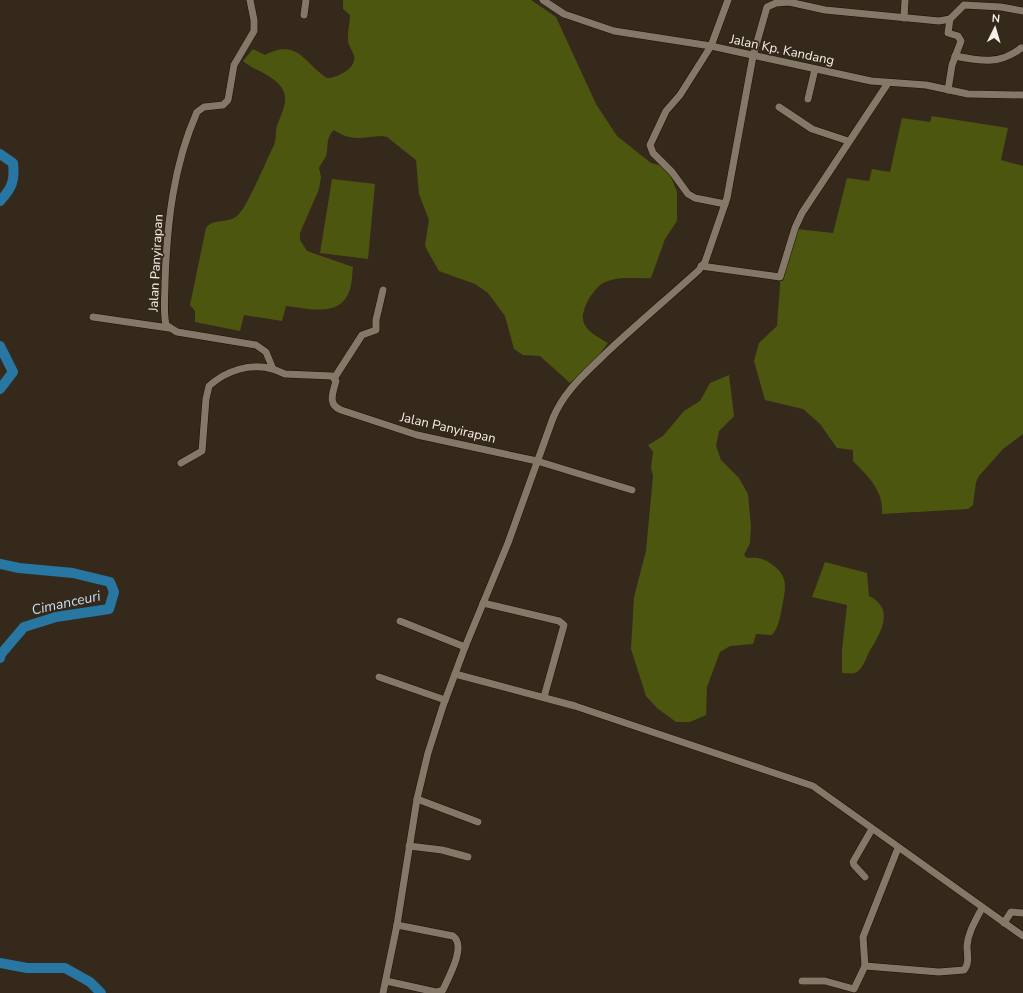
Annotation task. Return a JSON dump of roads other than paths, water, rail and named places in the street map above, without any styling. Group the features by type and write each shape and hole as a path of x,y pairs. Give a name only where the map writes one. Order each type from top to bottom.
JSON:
{"street":[{"name":"Jalan Panyirapan","path":"250,0 254,20 254,31 249,42 236,60 228,100 222,105 204,108 198,112 176,171 167,253 164,304 166,325 169,328 177,332 256,345 266,352 273,369"},
{"path":"304,15 306,0"},
{"name":"Jalan Kp. Kandang","path":"543,0 564,14 602,28 711,46 858,79 918,84 968,94 1023,95"},
{"path":"725,204 695,198 688,194 672,172 653,154 650,145 666,111 680,95 711,46 728,0"},
{"path":"904,18 905,0"},
{"path":"384,993 397,925 417,799 428,753 464,647 508,543 537,461 556,412 565,395 636,325 701,266 709,253 725,204 734,165 753,56 767,8 776,2 794,2 825,10 939,21 950,19"},
{"path":"948,90 951,70 961,41 958,36 948,33 950,19 964,2 996,3 1023,11"},
{"path":"955,56 993,62 1006,58 1021,48"},
{"path":"808,99 815,69"},
{"path":"701,266 780,277 799,220 848,141 888,82"},
{"path":"779,107 812,129 848,141"},
{"path":"181,463 202,451 206,399 210,386 229,373 239,369 255,366 273,369 285,374 335,377 362,335 376,330 376,320 383,290"},
{"path":"93,318 169,328"},
{"name":"Jalan Panyirapan","path":"335,377 336,381 332,402 334,406 341,410 438,440 537,461"},
{"path":"537,461 632,490"},
{"path":"483,603 559,621 564,624 544,697"},
{"path":"400,622 464,647"},
{"path":"455,674 544,697 627,723 813,786 1023,936"},
{"path":"379,677 445,700"},
{"path":"417,799 478,822"},
{"path":"865,878 854,866 853,862 872,829"},
{"path":"409,846 442,850 468,857"},
{"path":"802,981 825,981 854,989 865,966 863,937 898,848"},
{"path":"865,966 939,972 964,970 967,966 969,936 982,908"},
{"path":"1004,923 1011,912 1023,913"},
{"path":"386,981 436,992 443,990 455,962 459,948 459,943 453,936 397,925"}],"waterway":[{"name":"Cimanceuri","path":"0,154 13,163 14,169 12,184 0,201"},
{"name":"Cimanceuri","path":"0,346 13,372 0,389"},
{"name":"Cimanceuri","path":"0,564 19,568 73,573 110,582 114,592 109,609 56,617 24,627 1,654 0,658"},
{"name":"Cimanceuri","path":"0,963 27,968 65,968 90,982 101,993"}]}
